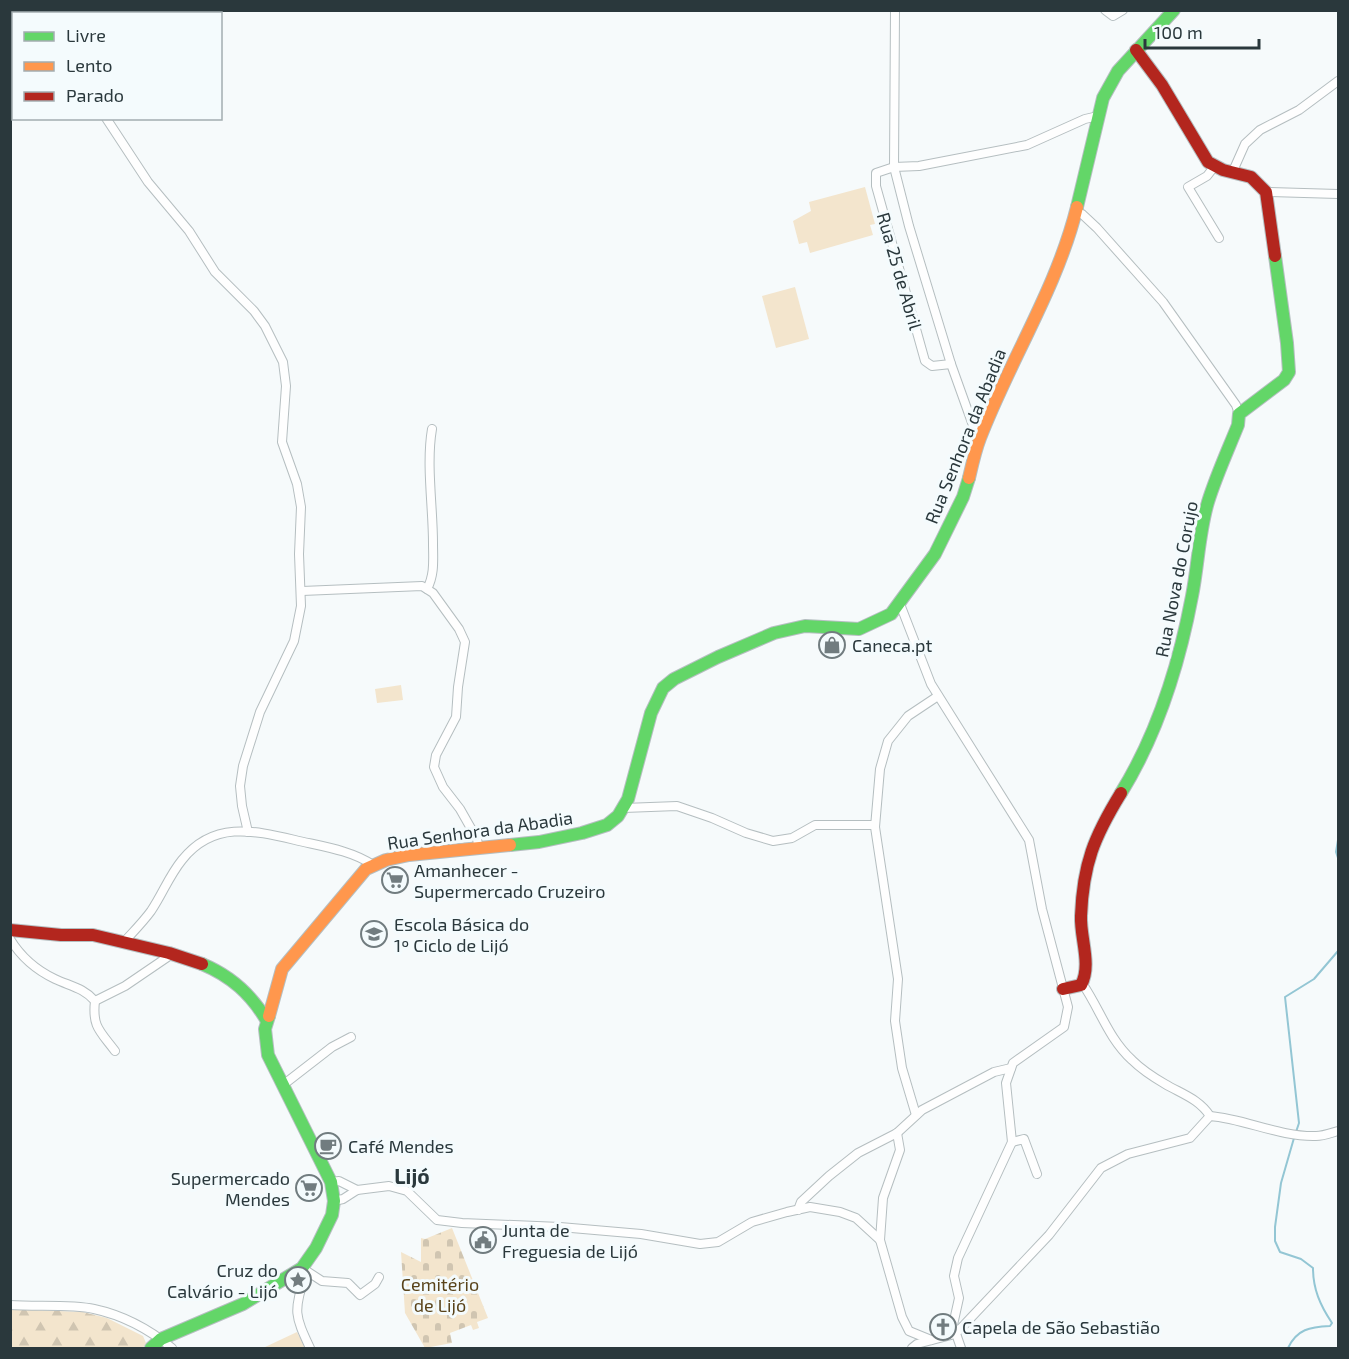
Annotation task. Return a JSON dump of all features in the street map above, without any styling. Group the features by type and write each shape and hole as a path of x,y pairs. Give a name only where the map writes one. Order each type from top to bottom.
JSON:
{"main road":[{"name":"Rua Senhora da Abadia","path":"332,1182 266,1047 267,1021 282,969 288,960 366,870 373,865 409,855 539,842 582,834 607,825 624,808 632,789 651,713 663,688 674,679 774,633 805,626 858,629 891,614 934,554 963,497 980,439 1069,238 1098,116 1108,86 1136,50 1174,10"},
{"path":"1136,50 1162,85 1202,156 1214,167 1251,176 1266,192 1287,343 1288,372 1284,380 1239,414"},
{"name":"Rua Nova do Corujo","path":"1082,983 1086,976 1081,917 1088,858 1100,827 1130,778 1161,711 1176,670 1192,597 1208,503 1238,425 1239,414"},
{"path":"10,930 38,934 88,934 172,954 210,968 233,980 250,994 261,1008 267,1021"},
{"path":"1063,989 1082,983"},
{"path":"152,1348 161,1339 243,1304 302,1268 326,1229 334,1201 332,1182"}],"street":[{"name":"Rua 25 de Abril","path":"896,10 894,167 951,364 980,439"},
{"path":"1105,10 1113,16 1123,10"},
{"path":"1233,171 1245,144 1260,130 1299,110 1338,81"},
{"path":"894,167 919,166 1027,145 1084,118 1098,116"},
{"path":"107,120 148,182 189,231 215,272 254,311 265,326 283,362 286,386 282,442 297,484 301,507 299,554 301,606 294,641 260,712 243,766 240,786 248,832"},
{"name":"Rua 25 de Abril","path":"894,167 876,173 876,186 925,361 932,366 951,364"},
{"path":"1214,167 1207,176 1188,187 1219,238"},
{"path":"1266,192 1338,194"},
{"path":"1076,210 1097,228 1163,302 1236,405 1239,414"},
{"path":"427,589 433,578 432,429"},
{"path":"302,591 422,586 433,593 459,629 465,642 456,717 436,755 434,767 443,787 460,809 477,839 479,849"},
{"path":"900,604 925,672 938,696 1026,832 1032,852 1041,909 1068,1007 1064,1027 1012,1063 1006,1083 1012,1142 958,1258 954,1276 959,1298 953,1325 961,1348"},
{"path":"916,1115 902,1068 895,1021 898,979 875,825 880,769 888,741 908,716 938,696"},
{"path":"624,808 677,806 773,841 792,838 815,825 875,825"},
{"path":"124,942 151,911 182,860 200,842 219,833 270,834 342,852 373,865"},
{"path":"10,939 23,958 54,979 88,993 95,1001 93,1014 95,1024 115,1051"},
{"path":"95,1001 125,986 172,954"},
{"path":"1082,983 1114,1041 1131,1060 1148,1073 1194,1099 1206,1109 1210,1116"},
{"path":"283,1085 332,1047 351,1037"},
{"path":"798,1210 801,1202 858,1153 897,1133 916,1115 964,1087 1002,1069 1011,1068"},
{"path":"1210,1116 1226,1117 1285,1134 1317,1136 1338,1131"},
{"path":"910,1348 916,1344 955,1334 1049,1235 1101,1168 1128,1154 1190,1138 1210,1116"},
{"path":"897,1133 900,1150 883,1198 880,1240 902,1317 909,1331 910,1348"},
{"path":"1012,1142 1024,1139 1037,1174"},
{"path":"332,1182 339,1181 357,1190"},
{"path":"334,1201 357,1190 390,1186 407,1191 437,1220 629,1233 700,1244 718,1242 752,1222 810,1208 840,1212 855,1218 880,1240"},
{"path":"302,1268 322,1281 348,1283 360,1295 375,1284 379,1276"},
{"path":"302,1268 305,1276 296,1317 310,1348"},
{"path":"10,1305 93,1309 129,1320 172,1348"},
{"path":"909,1331 931,1340"}],"green space":[{"path":"865,187 875,224 870,225 873,235 810,253 807,242 799,244 793,221 811,211 809,202"},
{"path":"795,287 809,339 776,348 762,296"},
{"path":"401,685 403,700 377,703 375,689"},
{"name":"Cemitério de Lijó","path":"452,1228 488,1318 477,1322 479,1328 473,1330 471,1325 450,1333 452,1343 425,1348 405,1313 401,1252 421,1262 421,1238 425,1239"},
{"path":"10,1309 83,1312 107,1318 143,1336 146,1343 143,1348 11,1348"},
{"path":"297,1332 305,1348 263,1348"}],"waterway":[{"path":"1338,840 1336,852 1338,858"},
{"path":"1296,1132 1299,1123 1285,997 1314,979 1338,951"},
{"path":"1288,1348 1305,1330 1330,1326 1332,1323 1318,1297 1313,1268 1301,1259 1280,1252 1275,1241 1281,1183 1294,1138"}],"traffic: fast":[{"path":"1077,207 1103,98 1118,71 1174,10"},
{"path":"1121,793 1146,747 1174,673 1192,596 1205,513 1238,425 1239,414 1284,380 1289,372 1275,256"},
{"path":"510,845 539,842 582,833 607,825 618,816 628,799 651,713 663,688 674,679 774,633 805,626 859,629 891,614 935,554 963,497 969,478"},
{"path":"202,964 222,974 247,994 267,1021"},
{"path":"151,1348 161,1339 243,1304 302,1268 316,1248 332,1215 334,1201 331,1182 268,1055 265,1029 269,1016"}],"traffic: slow":[{"path":"969,478 980,438 1058,266 1077,207"},
{"path":"269,1016 282,969 366,869 386,860 409,855 510,845"}],"traffic: jam":[{"path":"1136,50 1162,85 1208,162 1223,170 1251,177 1266,192 1275,256"},
{"path":"1063,989 1081,985 1084,977 1086,960 1081,916 1087,866 1097,838 1121,793"},
{"path":"10,930 61,935 93,935 169,953 202,964"}],"place":[{"name":"Caneca.pt","path":"832,645"},
{"name":"Amanhecer - Supermercado Cruzeiro","path":"395,880"},
{"name":"Escola Básica do 1º Ciclo de Lijó","path":"374,934"},
{"name":"Café Mendes","path":"328,1146"},
{"name":"Supermercado Mendes","path":"309,1188"},
{"name":"Junta de Freguesia de Lijó","path":"483,1240"},
{"name":"Cruz do Calvário - Lijó","path":"298,1280"},
{"name":"Capela de São Sebastião","path":"943,1327"}],"district":[{"name":"Lijó","path":"412,1175"}]}
